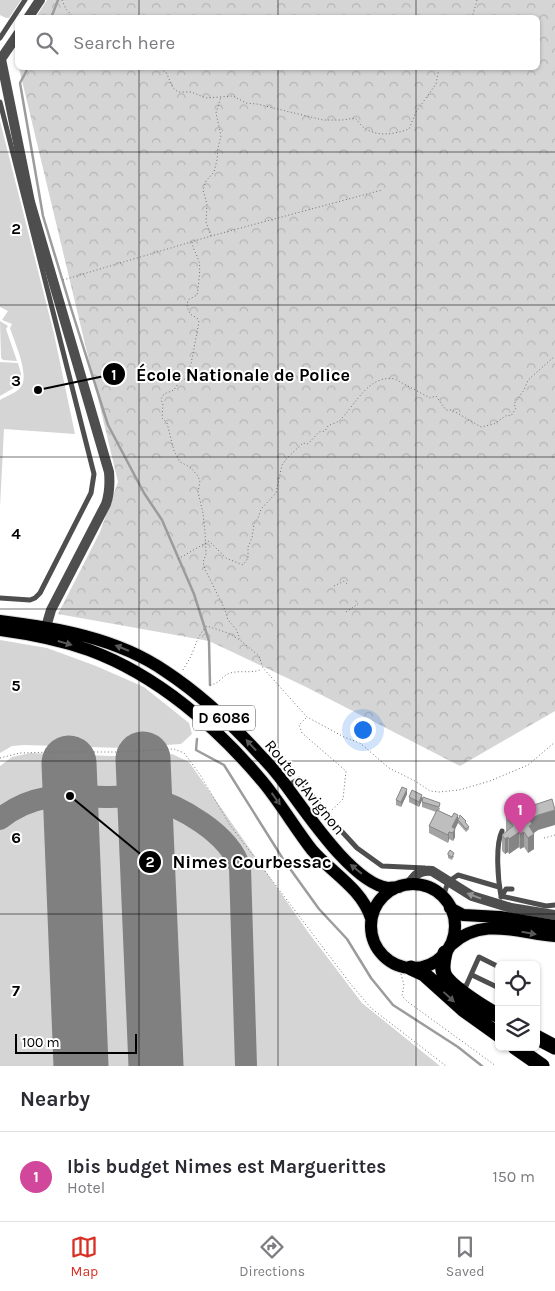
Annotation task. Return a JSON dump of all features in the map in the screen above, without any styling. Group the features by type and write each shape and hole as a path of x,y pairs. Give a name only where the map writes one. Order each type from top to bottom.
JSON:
{"highway":[{"path":"448,949 443,964 448,979 472,999 495,1013"},
{"path":"405,967 424,974 464,1010 495,1032"},
{"path":"540,1039 555,1047"},
{"path":"521,1051 542,1066"}],"main road":[{"name":"Route d'Avignon","path":"0,621 46,627 85,636 126,649 163,669 178,679 244,737 287,786 326,840 346,862 373,882 388,888 404,886"},
{"name":"Route d'Avignon","path":"0,630 46,638 89,650 135,672 177,700 228,745 262,782 320,859 356,892 364,902 371,918"},
{"path":"555,926 500,917 463,916 433,890 422,886 404,886 389,892 381,899 371,918 372,936 380,952 388,961 405,967 419,968 433,963 466,932 497,928 555,936"},
{"path":"446,902 455,926 448,949"}],"street":[{"path":"30,15 40,0"},
{"path":"15,38 1,59 30,202 106,462 110,483 110,495 106,504 51,610 46,627"},
{"path":"404,886 419,872 425,870 432,871 467,894 555,915"}],"lane":[{"path":"15,15 25,0"},
{"path":"0,38 15,15"},
{"path":"0,102 94,474 91,493 40,593 30,600 0,598"},
{"path":"287,786 299,778 357,848 382,866 419,868 432,871"},
{"path":"500,901 499,838 502,831"},
{"path":"446,902 448,882 454,876 461,875 499,887"},
{"path":"500,901 506,889 512,889"},
{"path":"500,901 546,906 555,905"},
{"path":"454,984 465,987 479,957 495,965"},
{"path":"472,975 495,986"}],"path":[{"path":"62,0 71,15"},
{"path":"473,15 478,0"},
{"path":"161,70 166,72 173,88 178,92 191,92 206,98 233,96 246,103 323,120 355,118 366,129 381,134 396,134 409,129 416,112 436,84 439,70"},
{"path":"211,236 206,222 208,204 203,190 206,182 214,172 218,160 221,136 216,113 221,96"},
{"path":"67,279 211,236 382,190"},
{"path":"192,242 194,252 200,264 199,285 197,295 188,300 187,306 190,314 198,318 199,322 191,364 185,379 179,382 174,390 164,394 161,399 163,405 161,412 162,418 167,423 174,451 180,462 190,467 198,476 200,482 198,492 203,513 206,542 205,569 226,610 228,620 236,629 240,640"},
{"path":"178,559 209,541 226,558 243,565 248,558 248,547 252,538 254,524 261,509 276,493 282,465 286,458 303,443 308,444 319,432 325,431 328,426 338,421 369,386 374,383 389,378 395,379 430,398 436,396 446,410 452,410 481,427 494,424 507,415 511,416 516,408 514,404 524,390 528,380 555,356"},
{"path":"334,586 344,581 348,585"},
{"path":"346,612 358,604 355,600"},
{"path":"178,679 193,652 196,640 207,626 228,633 240,640 259,656 263,668 306,717 344,737 360,743 389,768 415,781 427,790 434,792 467,788 504,776 528,764 555,742"},
{"path":"210,685 215,684 229,673 256,672 263,668"},
{"path":"306,717 299,725 302,733 346,771 343,799 328,814"},
{"path":"0,758 20,753 52,752 120,752 174,749 184,753 199,773 230,825 353,987 371,1008 446,1066"},
{"path":"544,838 555,835"},
{"path":"405,967 402,996 496,1066"}],"green space":[{"path":"0,0 21,0 9,18 6,18 0,15"},
{"path":"47,0 555,0 555,711 460,766 306,687 209,641 58,614 100,532 118,482 19,70 540,70 540,15 37,15"},
{"path":"0,121 54,334 75,434 4,429 0,507 0,400 20,388 24,376 21,359 10,328 12,324 2,320 8,311 0,307"},
{"path":"0,321 8,326 6,329 17,361 3,360 1,358"},
{"path":"0,362 18,363 21,374 19,385 0,396"},
{"path":"0,640 47,648 96,666 144,687 189,723 192,734 181,744 122,748 24,745 12,746 0,753"},
{"path":"30,753 112,756 172,754 189,762 308,932 362,1003 440,1066 0,1066 0,766 12,757"}],"building":[{"path":"402,787 407,789 401,802 396,800"},
{"path":"412,790 422,795 419,802 409,797"},
{"path":"423,797 440,803 439,807 422,802"},
{"path":"552,799 555,810 538,815 530,820 532,824 529,826 534,834 528,838 524,832 520,834 519,832 509,839 508,837 505,839 502,835 513,826 506,816 512,813 515,817 523,809 525,811 534,805"},
{"path":"437,810 452,817 454,813 458,815 452,827 455,829 453,833 449,832 448,835 429,826"},
{"path":"460,815 469,827 466,829 458,820"},
{"path":"450,850 454,853 452,857 448,855"}],"waterway":[{"path":"52,15 58,0"},
{"path":"27,70 20,83 43,216 108,425 144,493 162,520 194,594 209,641 210,685"},
{"path":"197,739 196,750 224,765 283,859 319,909 347,939 371,978 393,1005 458,1047 482,1066"}],"taxiway":[{"path":"0,819 13,810 38,799 65,796 142,796 159,801 188,814 215,833 226,844 240,868 246,1066"}],"runway":[{"path":"143,759 156,1066"},
{"path":"69,763 81,1066"}],"place":[{"name":"École Nationale de Police","path":"38,390"},
{"name":"Nimes Courbessac","path":"70,796"},
{"name":"Ibis budget Nimes est Marguerittes","path":"520,834"}]}
